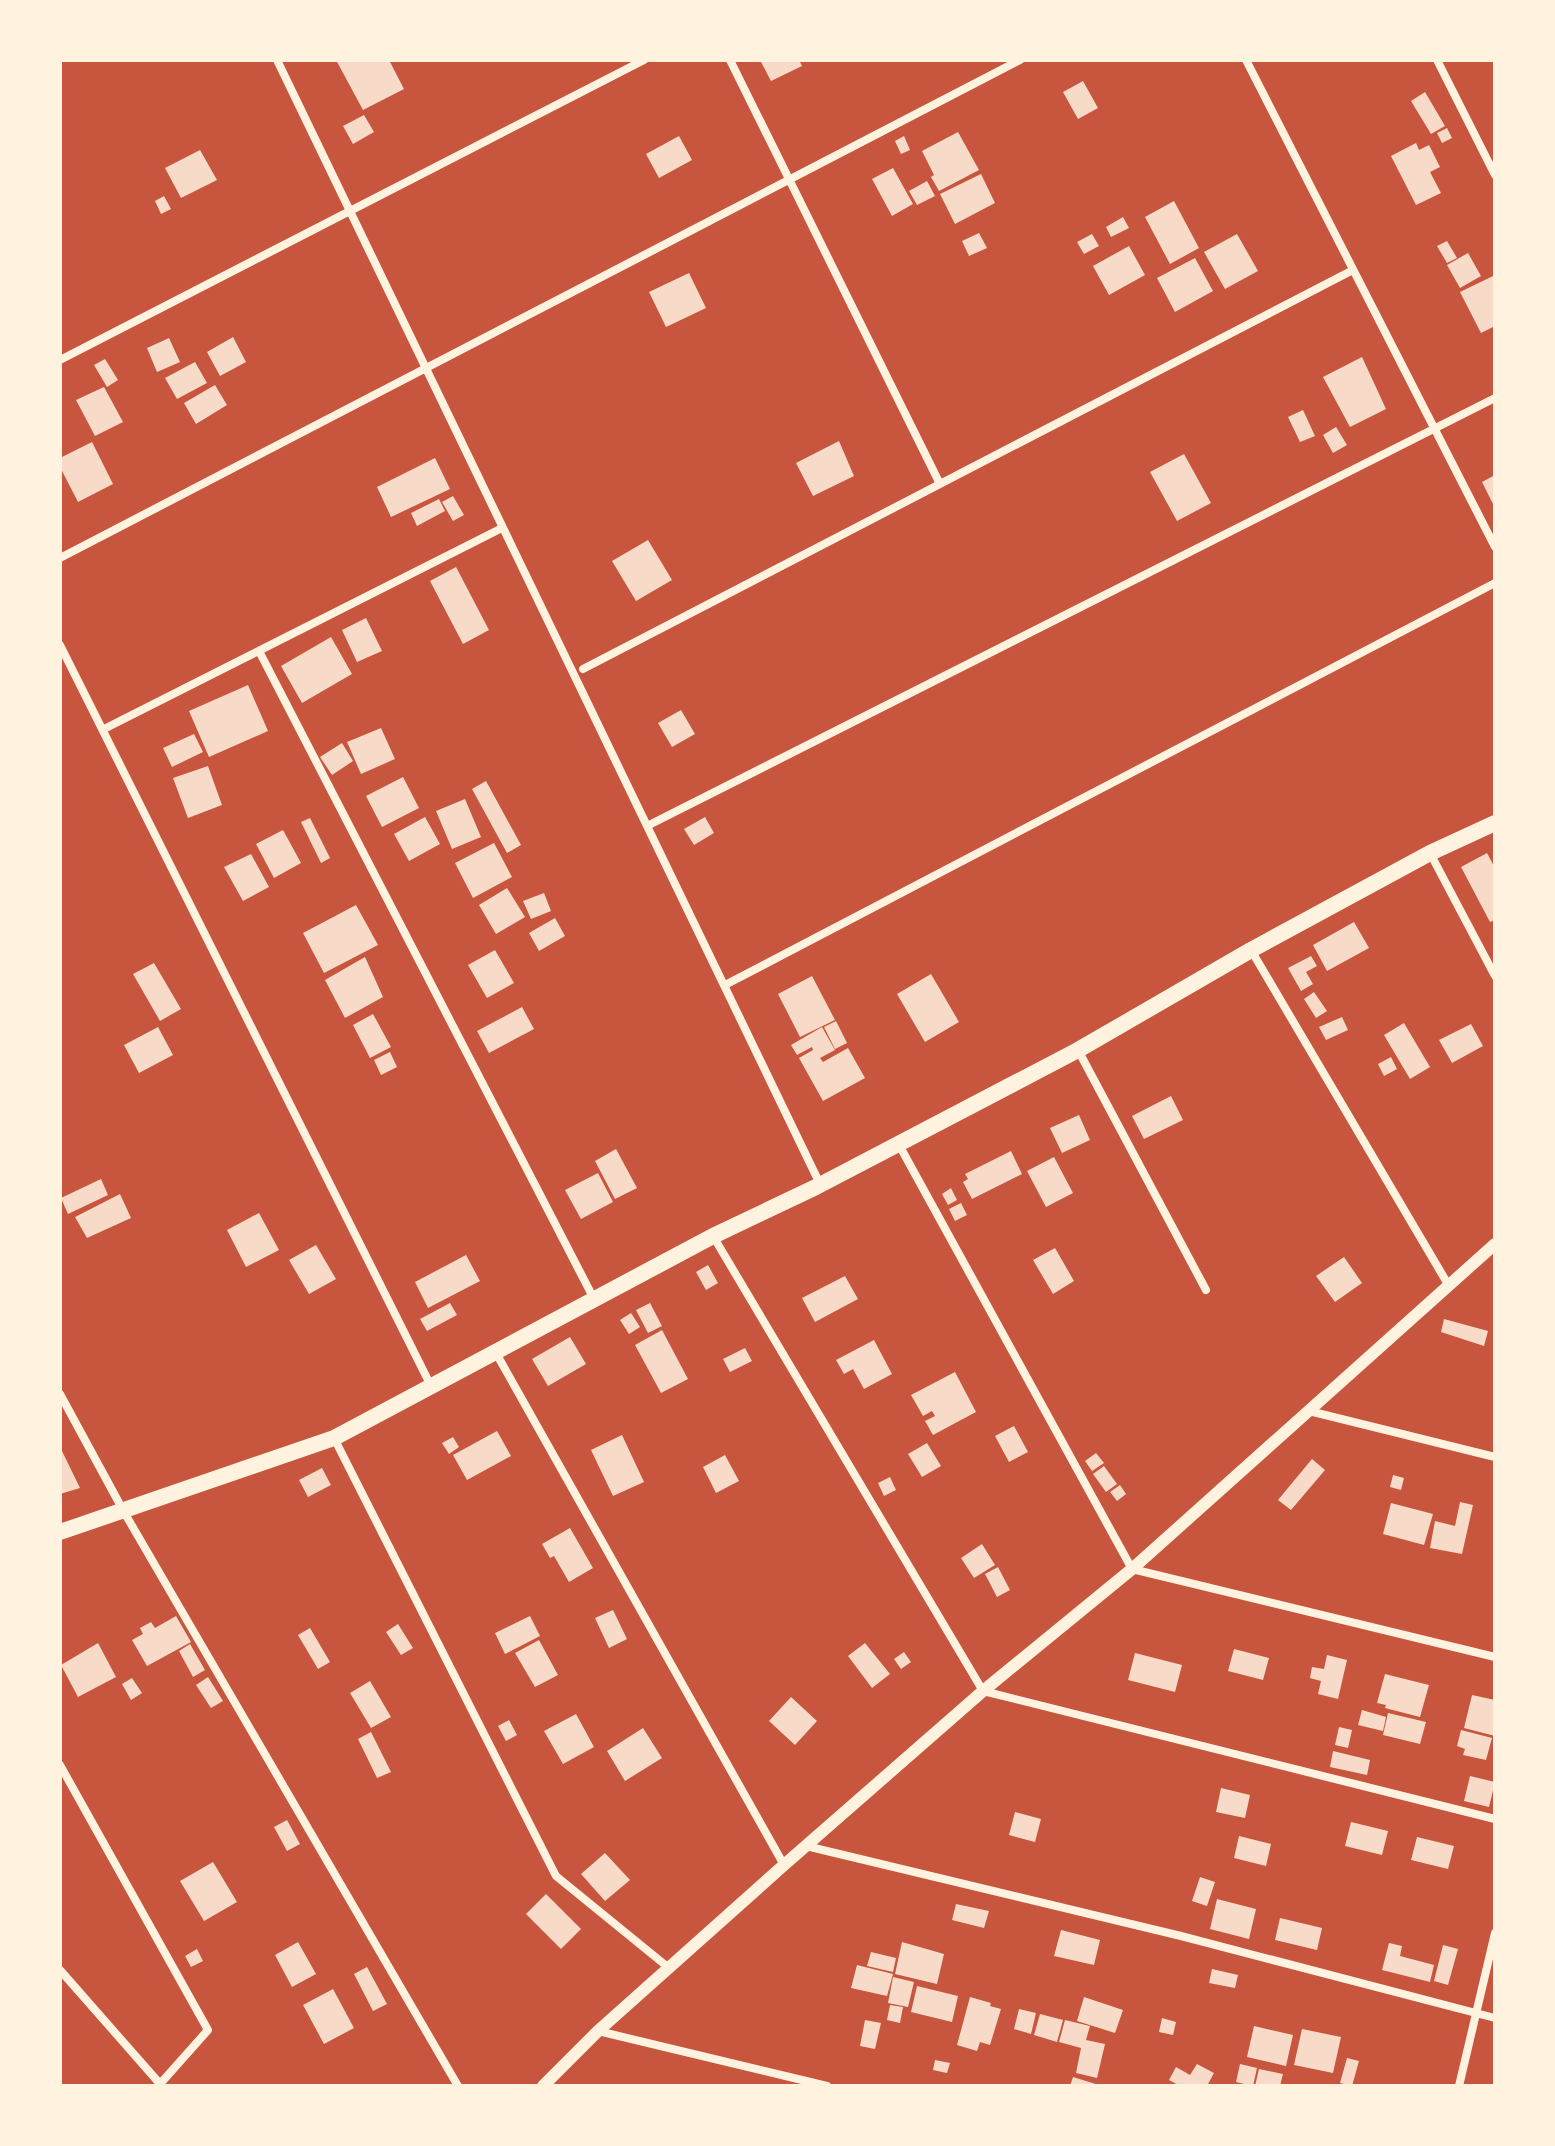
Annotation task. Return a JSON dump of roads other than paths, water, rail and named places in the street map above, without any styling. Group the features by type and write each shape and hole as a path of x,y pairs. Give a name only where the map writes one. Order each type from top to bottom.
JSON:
{"main road":[{"path":"60,1532 334,1438 713,1236 1078,1050 1251,950 1430,853 1495,823"}],"street":[{"path":"277,60 820,1184"},
{"path":"60,360 644,60"},
{"path":"730,60 940,484"},
{"path":"60,558 1020,60"},
{"path":"1246,60 1495,547"},
{"path":"1437,60 1495,175"},
{"path":"583,669 1353,270"},
{"path":"647,826 1495,398"},
{"path":"104,729 502,528"},
{"path":"725,985 1495,583"},
{"path":"60,645 431,1386"},
{"path":"259,651 595,1300"},
{"path":"1430,853 1495,976"},
{"path":"1251,950 1449,1286"},
{"path":"1078,1050 1206,1290"},
{"path":"898,1143 1132,1569 1495,1657"},
{"path":"713,1236 983,1691 1495,1819"},
{"path":"543,2086 598,2031 784,1865 983,1691 1132,1569 1495,1244"},
{"path":"496,1353 784,1865"},
{"path":"60,1394 124,1512 458,2086"},
{"path":"1309,1411 1495,1457"},
{"path":"334,1438 556,1876 669,1968"},
{"path":"60,1765 208,2030 161,2085 60,1970"},
{"path":"806,1846 1181,1936 1495,2018"},
{"path":"1459,2086 1495,1933"},
{"path":"598,2031 827,2086"}]}
